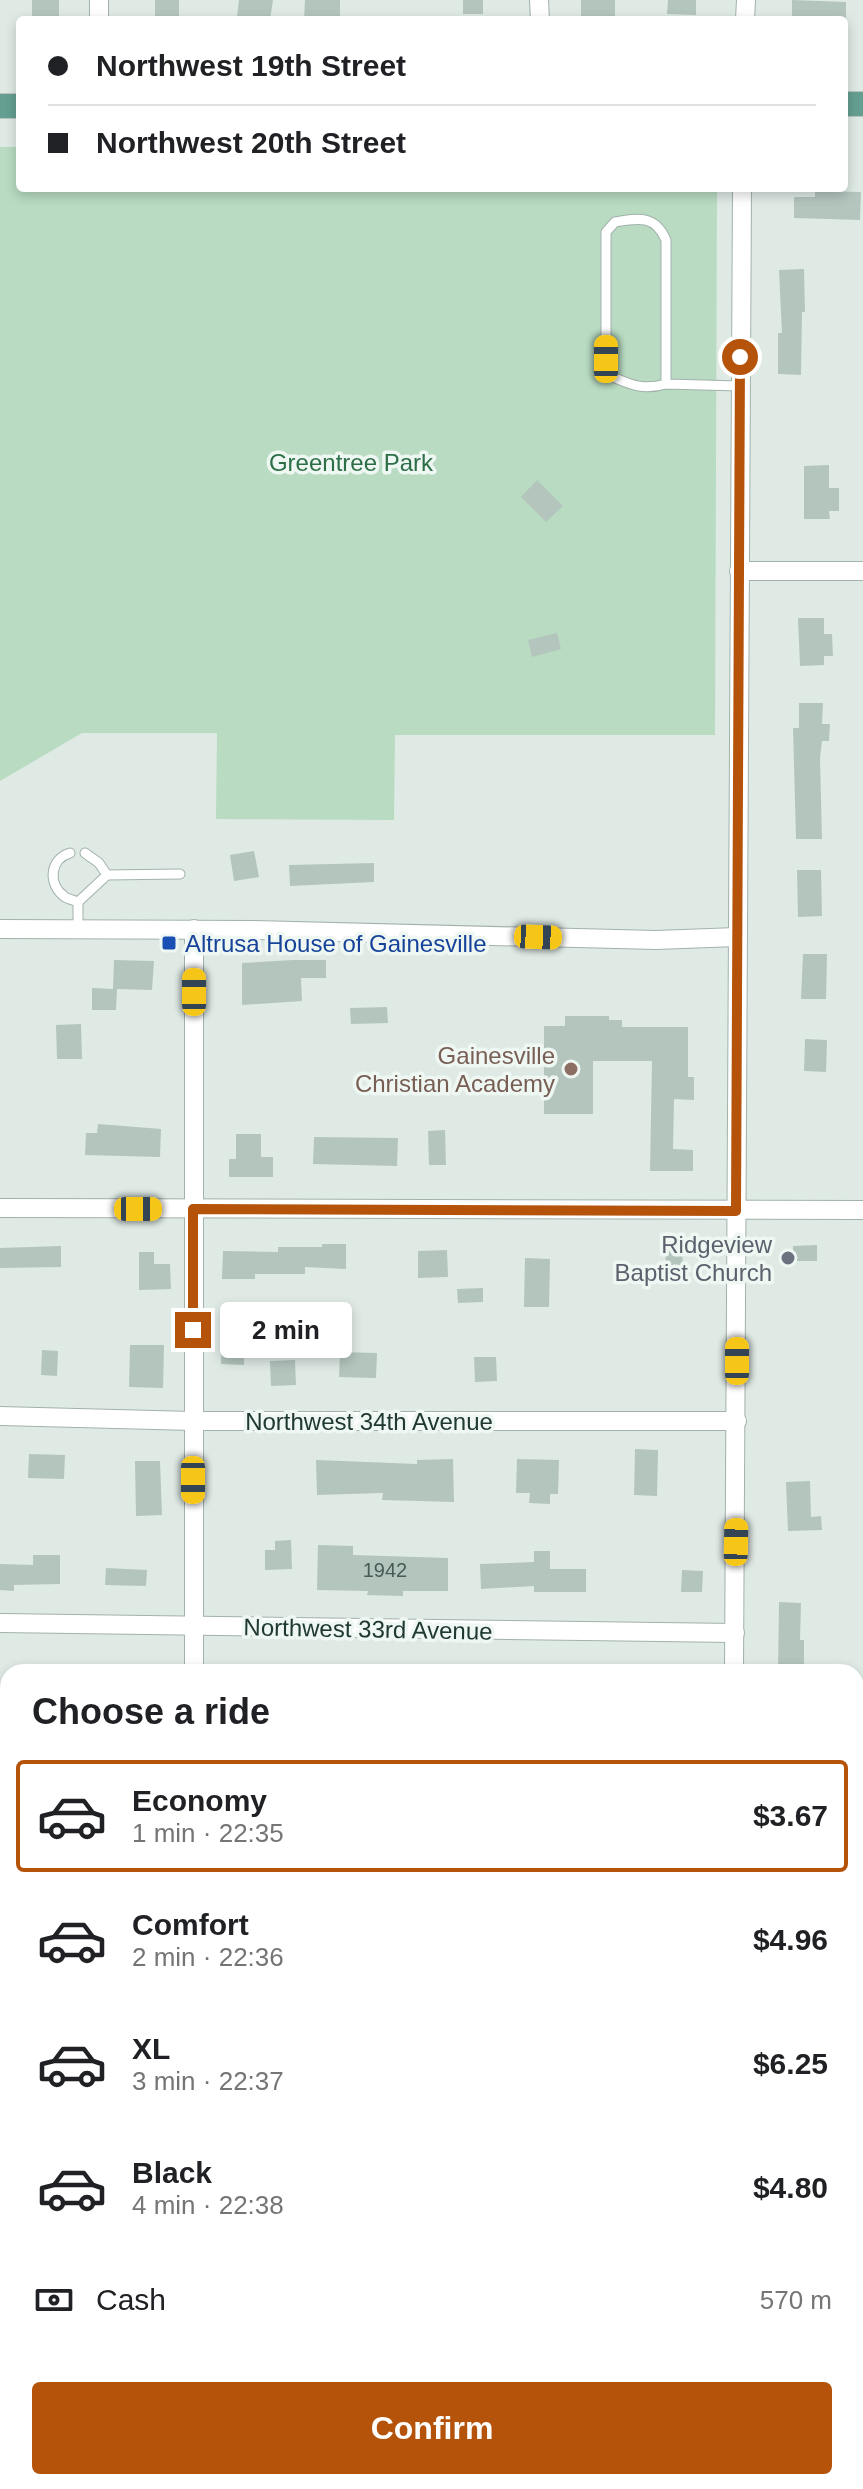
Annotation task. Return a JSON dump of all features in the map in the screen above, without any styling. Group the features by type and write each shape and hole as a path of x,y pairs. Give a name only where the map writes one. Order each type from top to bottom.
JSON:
{"street":[{"path":"734,1664 742,192"},
{"path":"739,571 863,571"},
{"path":"0,929 194,929 656,940 737,937"},
{"path":"194,929 194,1664"},
{"path":"0,1208 863,1210"},
{"name":"Northwest 34th Avenue","path":"0,1416 193,1421 737,1421"},
{"name":"Northwest 33rd Avenue","path":"0,1623 735,1633"}],"lane":[{"path":"666,384 666,240 660,226 649,221 630,219 615,222 606,232 606,359 613,377 648,389 666,384 740,386"},
{"path":"70,853 60,856 52,873 55,884 64,896 78,902"},
{"path":"85,853 99,863 107,875"},
{"path":"78,929 78,902 107,875 180,874"}],"green space":[{"name":"Greentree Park","path":"0,147 16,147 16,192 717,192 715,735 395,735 394,820 216,819 217,733 82,733 0,781"}],"building":[{"path":"32,0 59,0 59,16 32,16"},
{"path":"155,0 179,0 179,16 155,16"},
{"path":"239,0 273,0 271,16 237,16"},
{"path":"305,0 340,0 340,16 304,16"},
{"path":"463,0 483,0 483,14 463,14"},
{"path":"581,0 615,0 615,16 581,16"},
{"path":"668,0 696,0 696,15 667,14"},
{"path":"792,0 846,2 846,16 792,16"},
{"path":"815,192 861,192 860,220 794,218 794,197 815,197"},
{"path":"804,269 801,375 778,374 778,333 782,333 779,270"},
{"path":"829,465 829,488 839,488 839,511 829,511 830,519 804,519 804,466"},
{"path":"537,480 563,506 546,522 521,497"},
{"path":"798,618 824,618 824,634 832,634 833,656 824,656 824,665 800,666"},
{"path":"557,633 561,649 532,657 528,640"},
{"path":"799,703 823,703 822,724 830,724 829,741 822,741 820,758 822,839 796,839 793,728 799,728"},
{"path":"254,851 259,877 234,881 230,855"},
{"path":"374,863 374,882 290,886 289,865"},
{"path":"797,870 821,870 822,916 798,917"},
{"path":"803,954 827,954 826,999 801,999"},
{"path":"114,960 154,961 152,990 117,989 116,1010 92,1010 92,988 113,989"},
{"path":"326,960 326,978 301,978 302,1001 242,1005 242,963"},
{"path":"387,1007 388,1023 351,1024 350,1008"},
{"path":"565,1016 609,1016 609,1020 622,1020 622,1027 688,1027 688,1077 694,1077 694,1100 674,1099 673,1149 693,1150 693,1171 650,1171 652,1061 593,1061 593,1114 544,1114 544,1026 565,1026"},
{"path":"81,1024 82,1059 57,1059 56,1025"},
{"path":"805,1039 827,1040 826,1072 804,1071"},
{"path":"98,1124 161,1129 160,1157 85,1155 86,1133 97,1133"},
{"path":"445,1130 446,1165 429,1165 428,1131"},
{"path":"236,1134 261,1134 261,1157 273,1157 273,1177 229,1177 229,1159 236,1159"},
{"path":"314,1137 398,1138 397,1166 313,1164"},
{"path":"666,1242 683,1243 682,1279 665,1278"},
{"path":"322,1244 346,1244 346,1269 305,1267 305,1274 255,1274 255,1279 222,1279 223,1251 278,1252 278,1247 322,1247"},
{"path":"817,1245 817,1261 793,1261 793,1246"},
{"path":"61,1246 61,1267 0,1268 0,1248"},
{"path":"447,1250 448,1277 418,1278 418,1251"},
{"path":"139,1252 154,1252 154,1264 170,1264 171,1289 139,1290"},
{"path":"525,1258 550,1259 549,1307 524,1307"},
{"path":"483,1288 483,1302 458,1303 457,1289"},
{"path":"222,1335 245,1336 244,1365 221,1364"},
{"path":"130,1345 164,1345 163,1388 129,1387"},
{"path":"42,1350 58,1351 57,1376 41,1375"},
{"path":"340,1352 377,1353 376,1378 339,1377"},
{"path":"474,1357 496,1357 497,1381 475,1382"},
{"path":"295,1360 296,1385 271,1386 270,1361"},
{"path":"635,1449 658,1450 657,1496 634,1495"},
{"path":"29,1454 65,1455 64,1479 28,1478"},
{"path":"453,1459 454,1502 382,1500 383,1493 317,1495 316,1460 417,1464 417,1460"},
{"path":"517,1459 559,1460 558,1494 550,1494 550,1504 529,1503 530,1493 516,1493"},
{"path":"135,1461 160,1461 162,1515 136,1516"},
{"path":"810,1481 811,1517 821,1516 822,1530 788,1531 786,1482"},
{"path":"291,1540 292,1569 265,1570 265,1550 275,1550 275,1541"},
{"path":"318,1545 353,1546 353,1555 448,1558 448,1591 403,1591 403,1596 367,1595 368,1591 317,1590"},
{"path":"534,1551 550,1551 550,1569 586,1569 586,1592 534,1592 534,1586 481,1589 480,1564 534,1562"},
{"path":"33,1555 60,1555 60,1584 14,1585 14,1591 0,1590 0,1564 33,1565"},
{"path":"106,1568 147,1570 146,1586 105,1585"},
{"path":"682,1570 703,1571 702,1592 681,1592"},
{"path":"779,1602 801,1603 800,1640 804,1640 804,1664 778,1664"}],"place":[{"name":"Altrusa House of Gainesville","path":"169,943"},
{"name":"Gainesville Christian Academy","path":"571,1069"},
{"name":"Ridgeview Baptist Church","path":"788,1258"}],"route":[{"path":"193,1330 193,1209 736,1211 740,357"}]}
